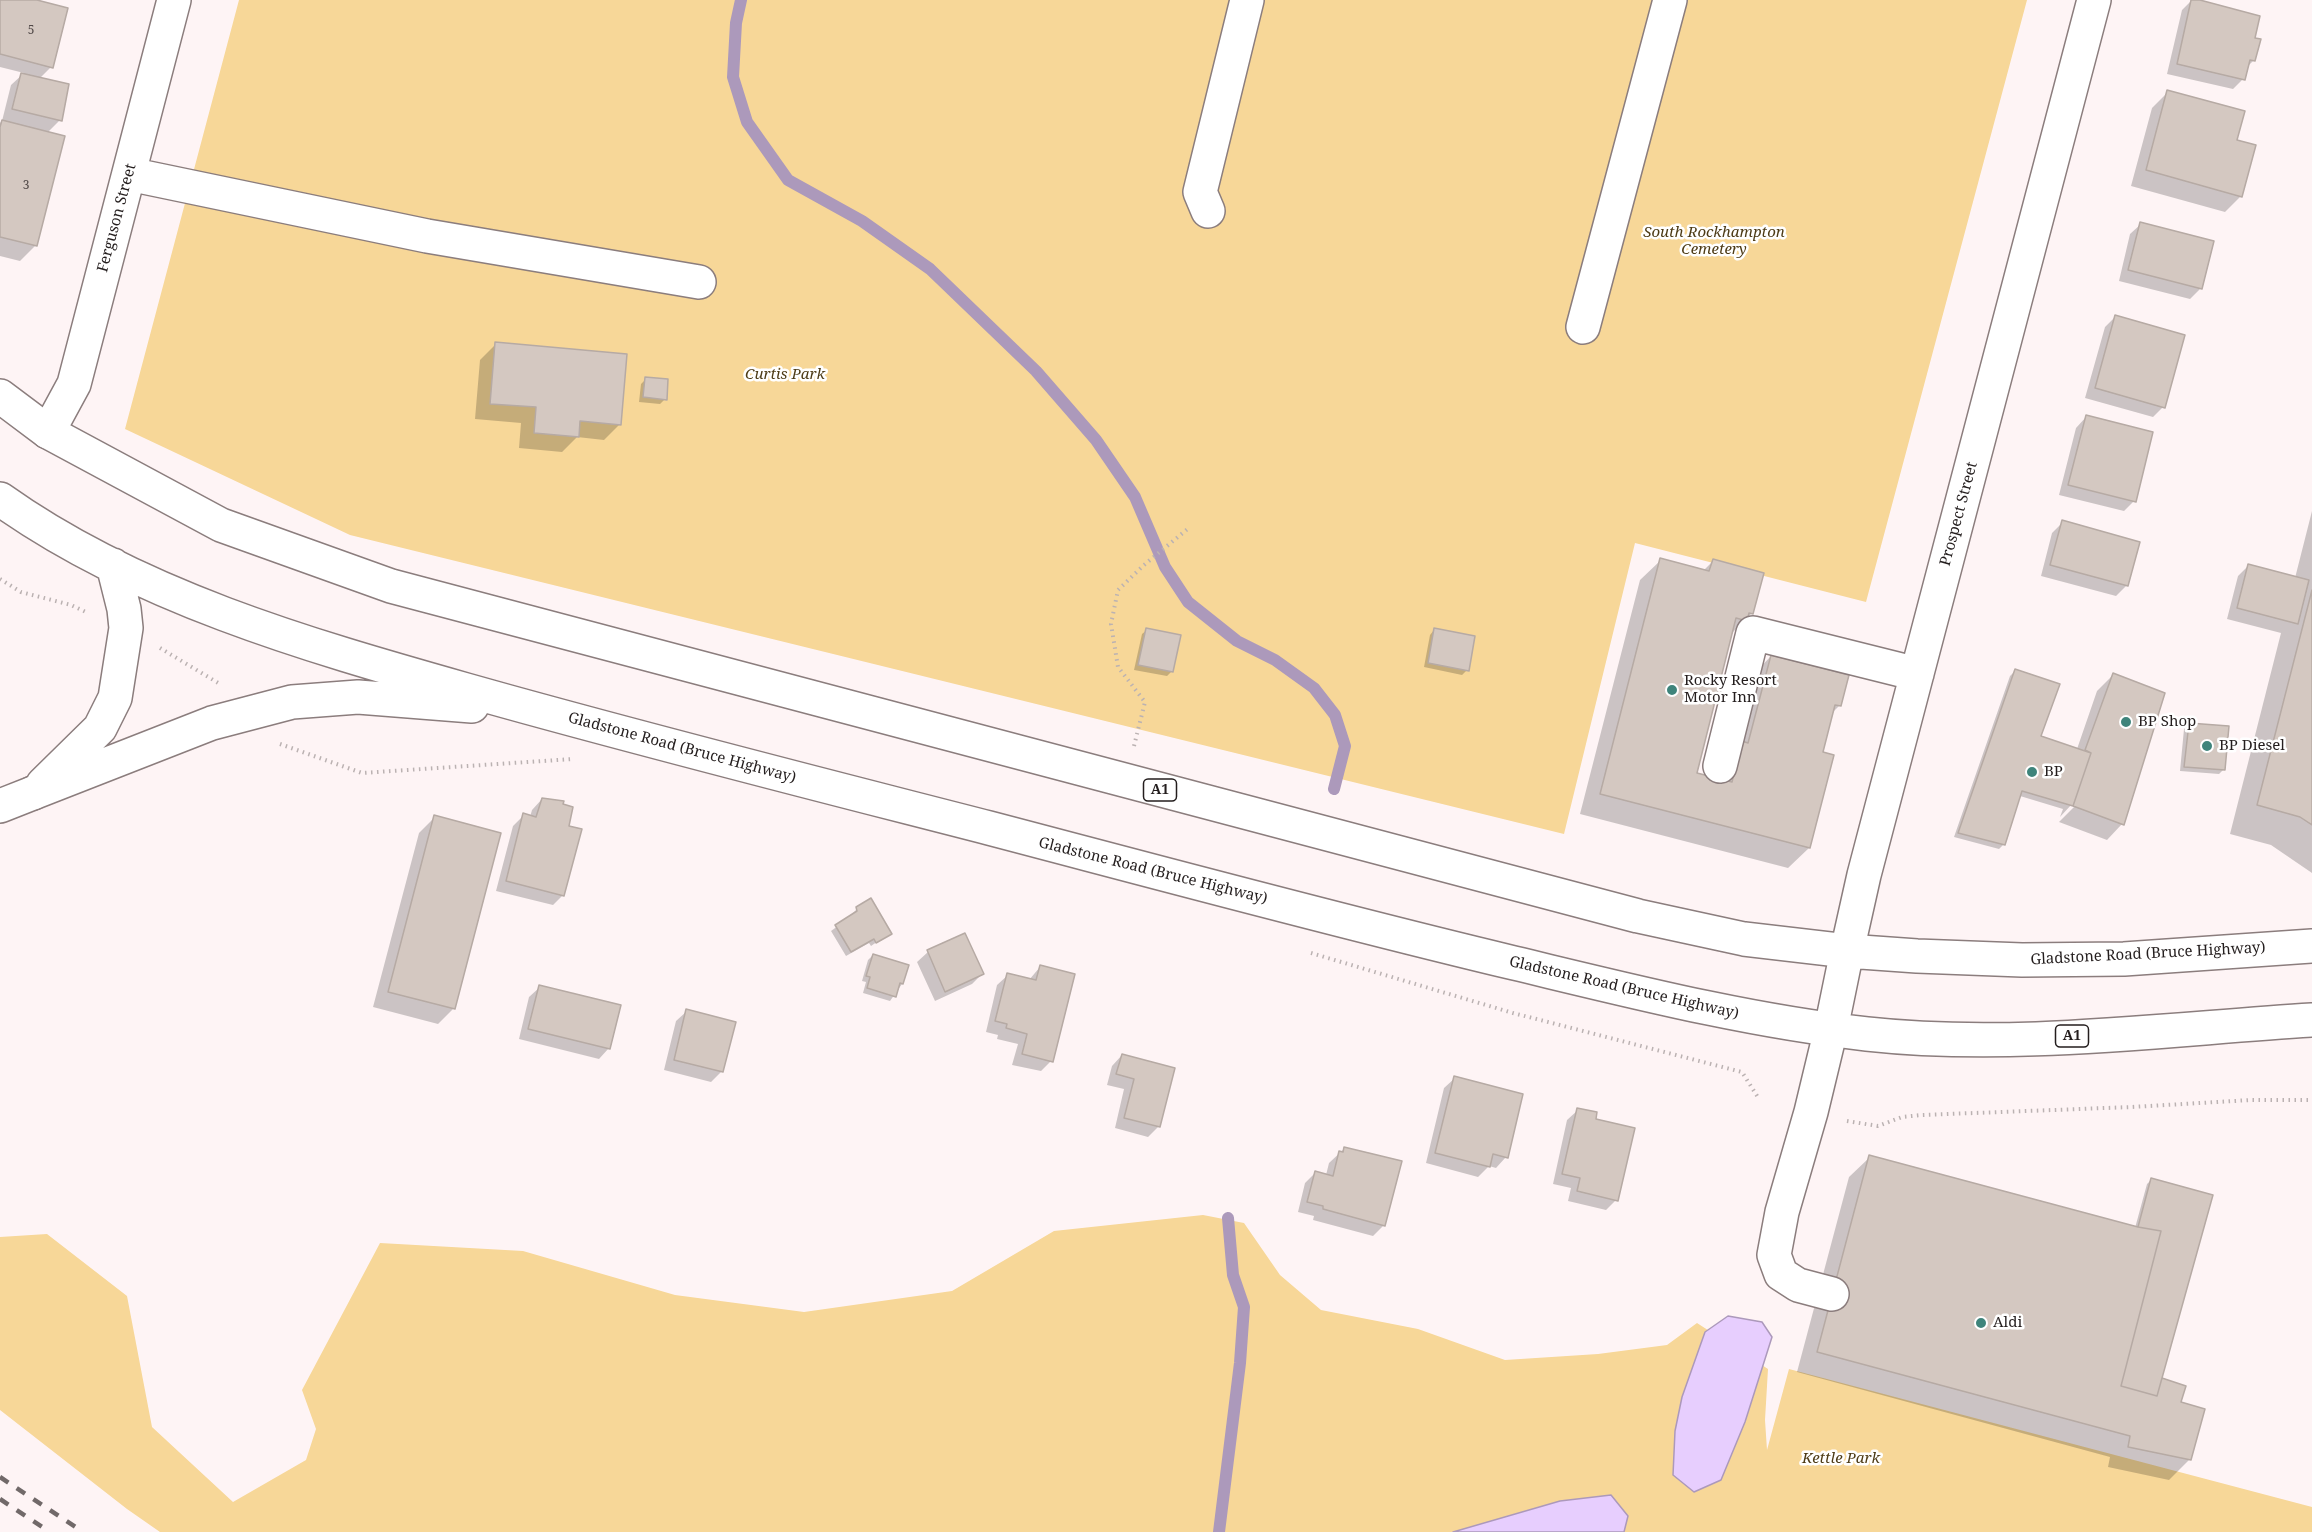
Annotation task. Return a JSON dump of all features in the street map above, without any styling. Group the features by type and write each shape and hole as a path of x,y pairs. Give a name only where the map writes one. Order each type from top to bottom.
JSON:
{"main road":[{"name":"Ferguson Street","path":"48,432 74,384 174,0"},
{"path":"1208,211 1200,192 1247,0"},
{"path":"1583,327 1670,0"},
{"name":"Prospect Street","path":"1832,1294 1798,1285 1781,1274 1774,1255 1782,1212 1832,1029 1864,875 2094,0"},
{"path":"129,174 427,236 699,282"},
{"name":"A1","path":"0,396 48,432"},
{"name":"Gladstone Road (Bruce Highway)","path":"48,432 221,525 391,586 1638,916 1744,939 1847,951 2022,960 2124,959 2312,946"},
{"name":"Gladstone Road (Bruce Highway)","path":"0,499 30,521 113,565 225,615 342,654 545,712 1474,954 1635,992 1755,1018 1864,1034 1915,1038 2032,1039 2312,1020"},
{"path":"33,793 100,728 115,698 126,628 124,609 113,565"},
{"path":"1720,766 1754,633 1917,674"},
{"path":"0,806 212,723 292,702 358,697 545,712"}],"path":[{"path":"1134,747 1145,702 1118,667 1111,624 1118,590 1190,527"},
{"path":"0,579 21,592 71,605 126,628 264,710 273,741 362,773 583,759"},
{"path":"1300,950 1513,1012 1742,1072 1759,1099"},
{"path":"1847,1121 1878,1126 1902,1117 1922,1114 2132,1107 2251,1100 2312,1100"}],"green space":[{"path":"239,0 2027,0 1866,602 1635,543 1564,834 350,535 125,429"},
{"name":"Kettle Park","path":"1203,1215 1244,1223 1280,1275 1321,1310 1418,1329 1505,1360 1598,1354 1667,1345 1697,1323 1768,1369 1765,1420 1767,1450 1789,1369 2312,1507 2312,1532 160,1532 0,1410 0,1237 47,1234 127,1296 152,1427 233,1502 306,1460 316,1429 302,1390 380,1243 523,1251 675,1295 804,1312 952,1291 1054,1231"}],"shaded area":[{"path":"1728,1316 1762,1322 1772,1337 1745,1422 1721,1480 1694,1492 1673,1475 1675,1431 1682,1397 1705,1332"},
{"path":"1611,1495 1628,1516 1624,1532 1453,1532 1560,1501"}],"building":[{"path":"0,0 37,0 68,8 53,68 0,54"},
{"path":"2191,0 2200,0 2260,16 2255,38 2261,39 2255,61 2250,60 2245,80 2177,64"},
{"path":"21,73 69,84 62,121 12,109"},
{"path":"2167,90 2245,111 2237,140 2256,145 2242,197 2146,170"},
{"path":"2,120 65,136 37,246 0,237 0,127"},
{"path":"2140,222 2214,241 2202,289 2128,270"},
{"path":"2115,315 2185,335 2165,408 2095,388"},
{"path":"495,342 627,354 621,425 580,421 579,437 534,433 536,407 490,404"},
{"path":"645,377 668,379 667,400 643,397"},
{"path":"2086,415 2153,432 2136,502 2068,485"},
{"path":"2062,520 2140,542 2128,586 2050,565"},
{"name":"Rocky Resort Motor Inn","path":"1660,558 1709,571 1713,559 1764,573 1753,614 1749,613 1747,621 1736,618 1697,773 1732,782 1742,741 1748,743 1771,655 1849,675 1841,706 1835,705 1823,752 1834,755 1810,848 1600,794"},
{"path":"2248,564 2309,580 2298,624 2237,608"},
{"path":"2312,590 2312,825 2300,817 2257,805"},
{"path":"1146,628 1181,635 1173,672 1138,665"},
{"path":"1434,628 1475,636 1469,671 1428,663"},
{"name":"BP","path":"2015,669 2060,684 2041,736 2091,753 2073,806 2022,791 2005,845 1958,833"},
{"name":"BP Shop","path":"2113,673 2165,693 2124,825 2073,806 2091,753 2085,750"},
{"name":"BP Diesel","path":"2189,723 2229,726 2225,770 2184,767"},
{"path":"542,798 564,801 563,804 573,807 569,826 582,829 564,896 506,881 523,813 536,817"},
{"path":"434,815 501,833 455,1009 388,992"},
{"path":"871,898 892,934 876,943 874,939 851,952 835,925 857,911 856,907"},
{"path":"965,933 984,974 945,992 927,950"},
{"path":"873,954 909,965 896,997 867,988 870,977 866,976"},
{"path":"1040,965 1075,974 1053,1062 1022,1054 1027,1034 1006,1028 1007,1024 995,1021 1007,973 1036,980"},
{"path":"539,985 621,1005 610,1049 528,1029"},
{"path":"686,1009 736,1022 723,1072 674,1060"},
{"path":"1122,1054 1175,1068 1160,1127 1124,1118 1134,1079 1116,1074"},
{"path":"1454,1076 1523,1094 1508,1158 1493,1154 1490,1167 1435,1153"},
{"path":"1577,1108 1597,1112 1596,1119 1635,1128 1618,1201 1577,1191 1580,1178 1562,1174"},
{"path":"1344,1147 1402,1161 1385,1226 1323,1209 1323,1206 1307,1202 1315,1171 1333,1176 1339,1151 1343,1152"},
{"name":"Aldi","path":"1869,1155 2138,1227 2161,1231 2121,1386 2157,1396 2162,1378 2186,1386 2181,1402 2205,1409 2191,1460 2128,1447 2130,1436 1817,1352"},
{"path":"2151,1178 2213,1195 2157,1396 2121,1386 2161,1231 2138,1227"}],"waterway":[{"path":"741,0 736,23 733,77 747,122 788,180 862,221 930,269 1036,371 1096,440 1135,497 1165,567 1188,602 1237,641 1275,660 1314,688 1335,715 1345,746 1334,789"},
{"path":"1219,1532 1240,1363 1244,1307 1233,1275 1228,1218"}],"railway":[{"path":"0,1477 83,1532"},
{"path":"0,1499 50,1532"}],"place":[{"name":"Rocky Resort Motor Inn","path":"1672,690"},
{"name":"BP Shop","path":"2126,722"},
{"name":"BP Diesel","path":"2207,746"},
{"name":"BP","path":"2032,772"},
{"name":"Aldi","path":"1981,1323"}],"park label":[{"name":"South Rockhampton Cemetery","path":"1714,242"},
{"name":"Curtis Park","path":"785,375"}]}
